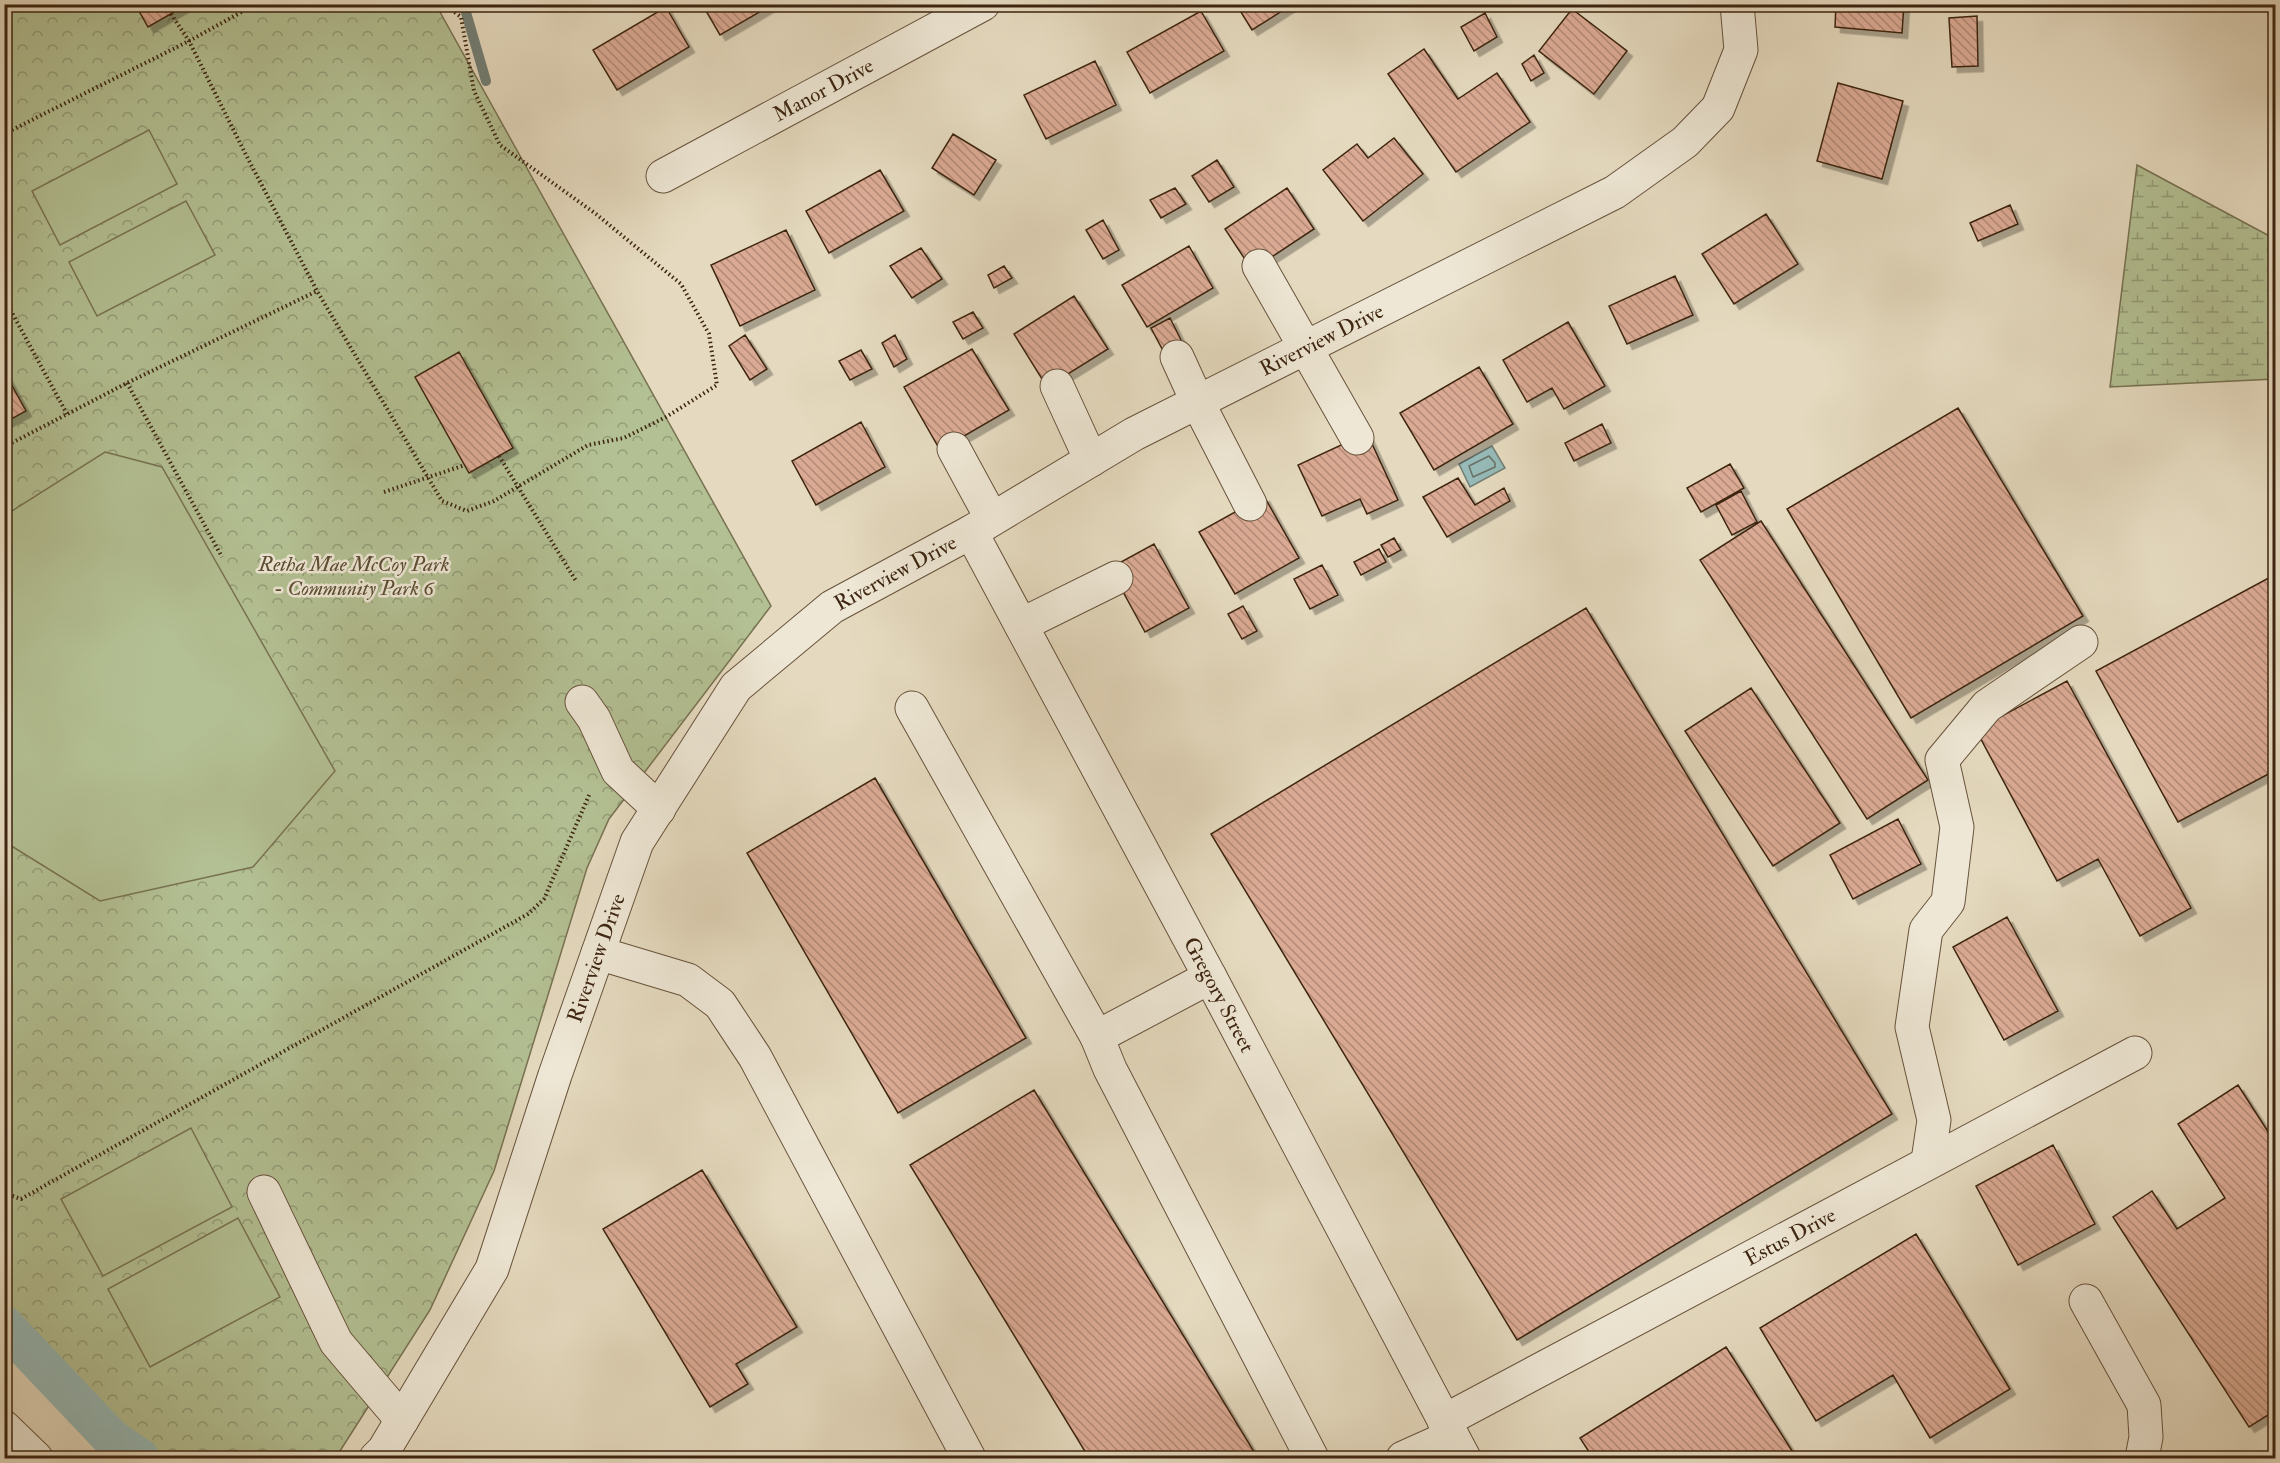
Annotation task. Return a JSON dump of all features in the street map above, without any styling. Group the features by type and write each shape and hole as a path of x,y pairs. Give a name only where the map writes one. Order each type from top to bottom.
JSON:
{"street":[{"name":"Manor Drive","path":"663,176 983,4"},
{"name":"Riverview Drive","path":"376,1458 384,1450 492,1269 555,1075 638,842 736,687 832,607 981,525 1134,434 1615,192 1685,142 1718,108 1741,50 1737,4"},
{"path":"1259,266 1304,349 1357,438"},
{"path":"1177,357 1250,504"},
{"path":"1057,386 1091,460"},
{"name":"Gregory Street","path":"954,449 981,525 1021,625 1453,1438"},
{"path":"1021,625 1116,578"},
{"path":"1928,1161 1934,1120 1912,1027 1926,930 1948,902 1957,827 1942,760 1987,706 2081,642"},
{"path":"582,702 594,719 618,771 658,809"},
{"path":"912,708 1096,1037 1116,1080 1312,1458"},
{"path":"598,953 688,980 720,1004 755,1057 969,1458"},
{"path":"1096,1037 1210,977"},
{"name":"Estus Drive","path":"1403,1458 1453,1438 1928,1161 2135,1053"},
{"path":"264,1192 336,1342 402,1420"},
{"path":"2086,1301 2144,1405 2146,1437 2142,1458"},
{"path":"4,1427 36,1458"}],"path":[{"path":"4,134 189,41 256,4"},
{"path":"171,14 189,41 317,291 442,501 467,511 494,501 588,446 624,438 666,417 717,385 709,334 681,284 596,214 500,145 474,91 461,16 444,4"},
{"path":"4,447 127,383 317,291"},
{"path":"4,298 67,414"},
{"path":"127,383 222,557"},
{"path":"499,456 576,581"},
{"path":"384,492 465,465"},
{"path":"4,1193 21,1199 528,914 544,899 609,751"}],"green space":[{"name":"Retha Mae McCoy Park - Community Park 6","path":"5,5 436,5 771,606 609,819 587,868 494,1171 430,1310 340,1451 332,1458 131,1458 5,1325"},
{"path":"149,130 177,184 60,245 32,191"},
{"path":"2137,165 2275,239 2275,379 2110,387"},
{"path":"186,201 215,255 97,316 69,262"},
{"path":"105,452 162,467 335,771 253,867 100,901 5,842 4,516"},
{"path":"191,1128 232,1207 103,1276 61,1199"},
{"path":"238,1218 280,1297 150,1367 108,1289"}],"water":[{"path":"1492,446 1505,468 1470,487 1459,464"}],"building":[{"path":"135,4 188,4 148,27"},
{"path":"702,4 773,4 720,35"},
{"path":"1236,4 1293,4 1252,30"},
{"path":"1836,4 1904,4 1902,33 1835,27"},
{"path":"666,7 689,47 617,90 593,50"},
{"path":"1572,9 1627,51 1594,94 1539,51"},
{"path":"1201,11 1224,51 1150,93 1127,52"},
{"path":"1485,13 1497,37 1474,51 1461,27"},
{"path":"1977,16 1978,66 1952,67 1949,18"},
{"path":"1424,49 1458,99 1497,73 1530,122 1456,172 1388,74"},
{"path":"1534,55 1544,73 1531,81 1522,64"},
{"path":"1095,61 1116,105 1046,139 1024,95"},
{"path":"1838,83 1903,101 1882,179 1817,161"},
{"path":"953,134 996,160 974,195 932,168"},
{"path":"1394,138 1423,174 1363,221 1323,170 1357,144 1368,158"},
{"path":"1217,160 1234,187 1209,202 1192,176"},
{"path":"880,170 904,211 829,253 806,211"},
{"path":"1175,188 1186,204 1161,218 1150,200"},
{"path":"1287,188 1314,229 1252,270 1225,229"},
{"path":"2010,205 2018,224 1978,241 1970,223"},
{"path":"1766,214 1798,264 1734,304 1702,254"},
{"path":"1103,220 1119,250 1103,259 1086,230"},
{"path":"786,230 815,290 740,326 711,265"},
{"path":"1189,246 1213,288 1147,327 1122,285"},
{"path":"921,248 942,279 912,298 890,266"},
{"path":"1004,266 1012,278 994,288 988,275"},
{"path":"1675,276 1693,315 1627,344 1609,306"},
{"path":"1074,296 1108,349 1047,387 1014,334"},
{"path":"973,312 983,328 963,339 953,322"},
{"path":"1170,318 1186,350 1168,360 1151,328"},
{"path":"1568,322 1605,386 1564,409 1552,388 1527,402 1503,360"},
{"path":"745,335 767,369 750,380 729,346"},
{"path":"895,335 907,359 894,367 882,343"},
{"path":"972,349 1009,410 940,450 904,387"},
{"path":"861,350 872,369 850,380 839,361"},
{"path":"459,352 513,448 469,473 415,377"},
{"path":"1479,367 1513,424 1434,470 1400,413"},
{"path":"4,371 26,411 4,423"},
{"path":"1958,408 2083,616 1911,718 1787,509"},
{"path":"861,422 885,467 816,505 792,461"},
{"path":"1602,424 1611,443 1574,461 1565,443"},
{"path":"1367,433 1398,500 1367,514 1360,499 1322,516 1298,465"},
{"path":"1730,464 1744,488 1701,512 1687,488"},
{"path":"1458,478 1475,505 1504,488 1510,501 1447,537 1423,497"},
{"path":"1741,491 1757,522 1732,535 1716,505"},
{"path":"1264,496 1299,558 1235,594 1199,532"},
{"path":"1761,521 1928,780 1867,819 1700,560"},
{"path":"1394,538 1401,550 1388,557 1381,545"},
{"path":"1154,544 1189,608 1145,632 1110,568"},
{"path":"1379,549 1386,562 1361,575 1354,562"},
{"path":"1322,565 1338,595 1310,609 1294,579"},
{"path":"2276,574 2276,770 2178,822 2096,671"},
{"path":"1243,606 1257,631 1242,639 1228,614"},
{"path":"1586,608 1892,1114 1517,1340 1211,834"},
{"path":"2067,681 2191,908 2140,936 2098,859 2057,881 1976,730"},
{"path":"1751,688 1840,823 1773,866 1685,731"},
{"path":"875,778 1026,1038 898,1113 747,853"},
{"path":"1898,819 1921,864 1853,899 1830,855"},
{"path":"2007,917 2058,1011 2004,1040 1953,947"},
{"path":"2238,1085 2276,1144 2276,1410 2249,1427 2113,1217 2152,1191 2177,1229 2225,1198 2178,1124"},
{"path":"1034,1090 1256,1455 1251,1458 1089,1458 910,1165"},
{"path":"2053,1145 2095,1224 2018,1265 1976,1186"},
{"path":"702,1170 797,1327 736,1364 748,1384 710,1407 603,1229"},
{"path":"1916,1234 2010,1389 1930,1438 1893,1375 1816,1421 1760,1328"},
{"path":"1726,1347 1796,1457 1593,1458 1580,1438"}],"waterway":[{"path":"461,4 465,9 486,81"},
{"path":"4,1325 112,1439 140,1458"}]}
